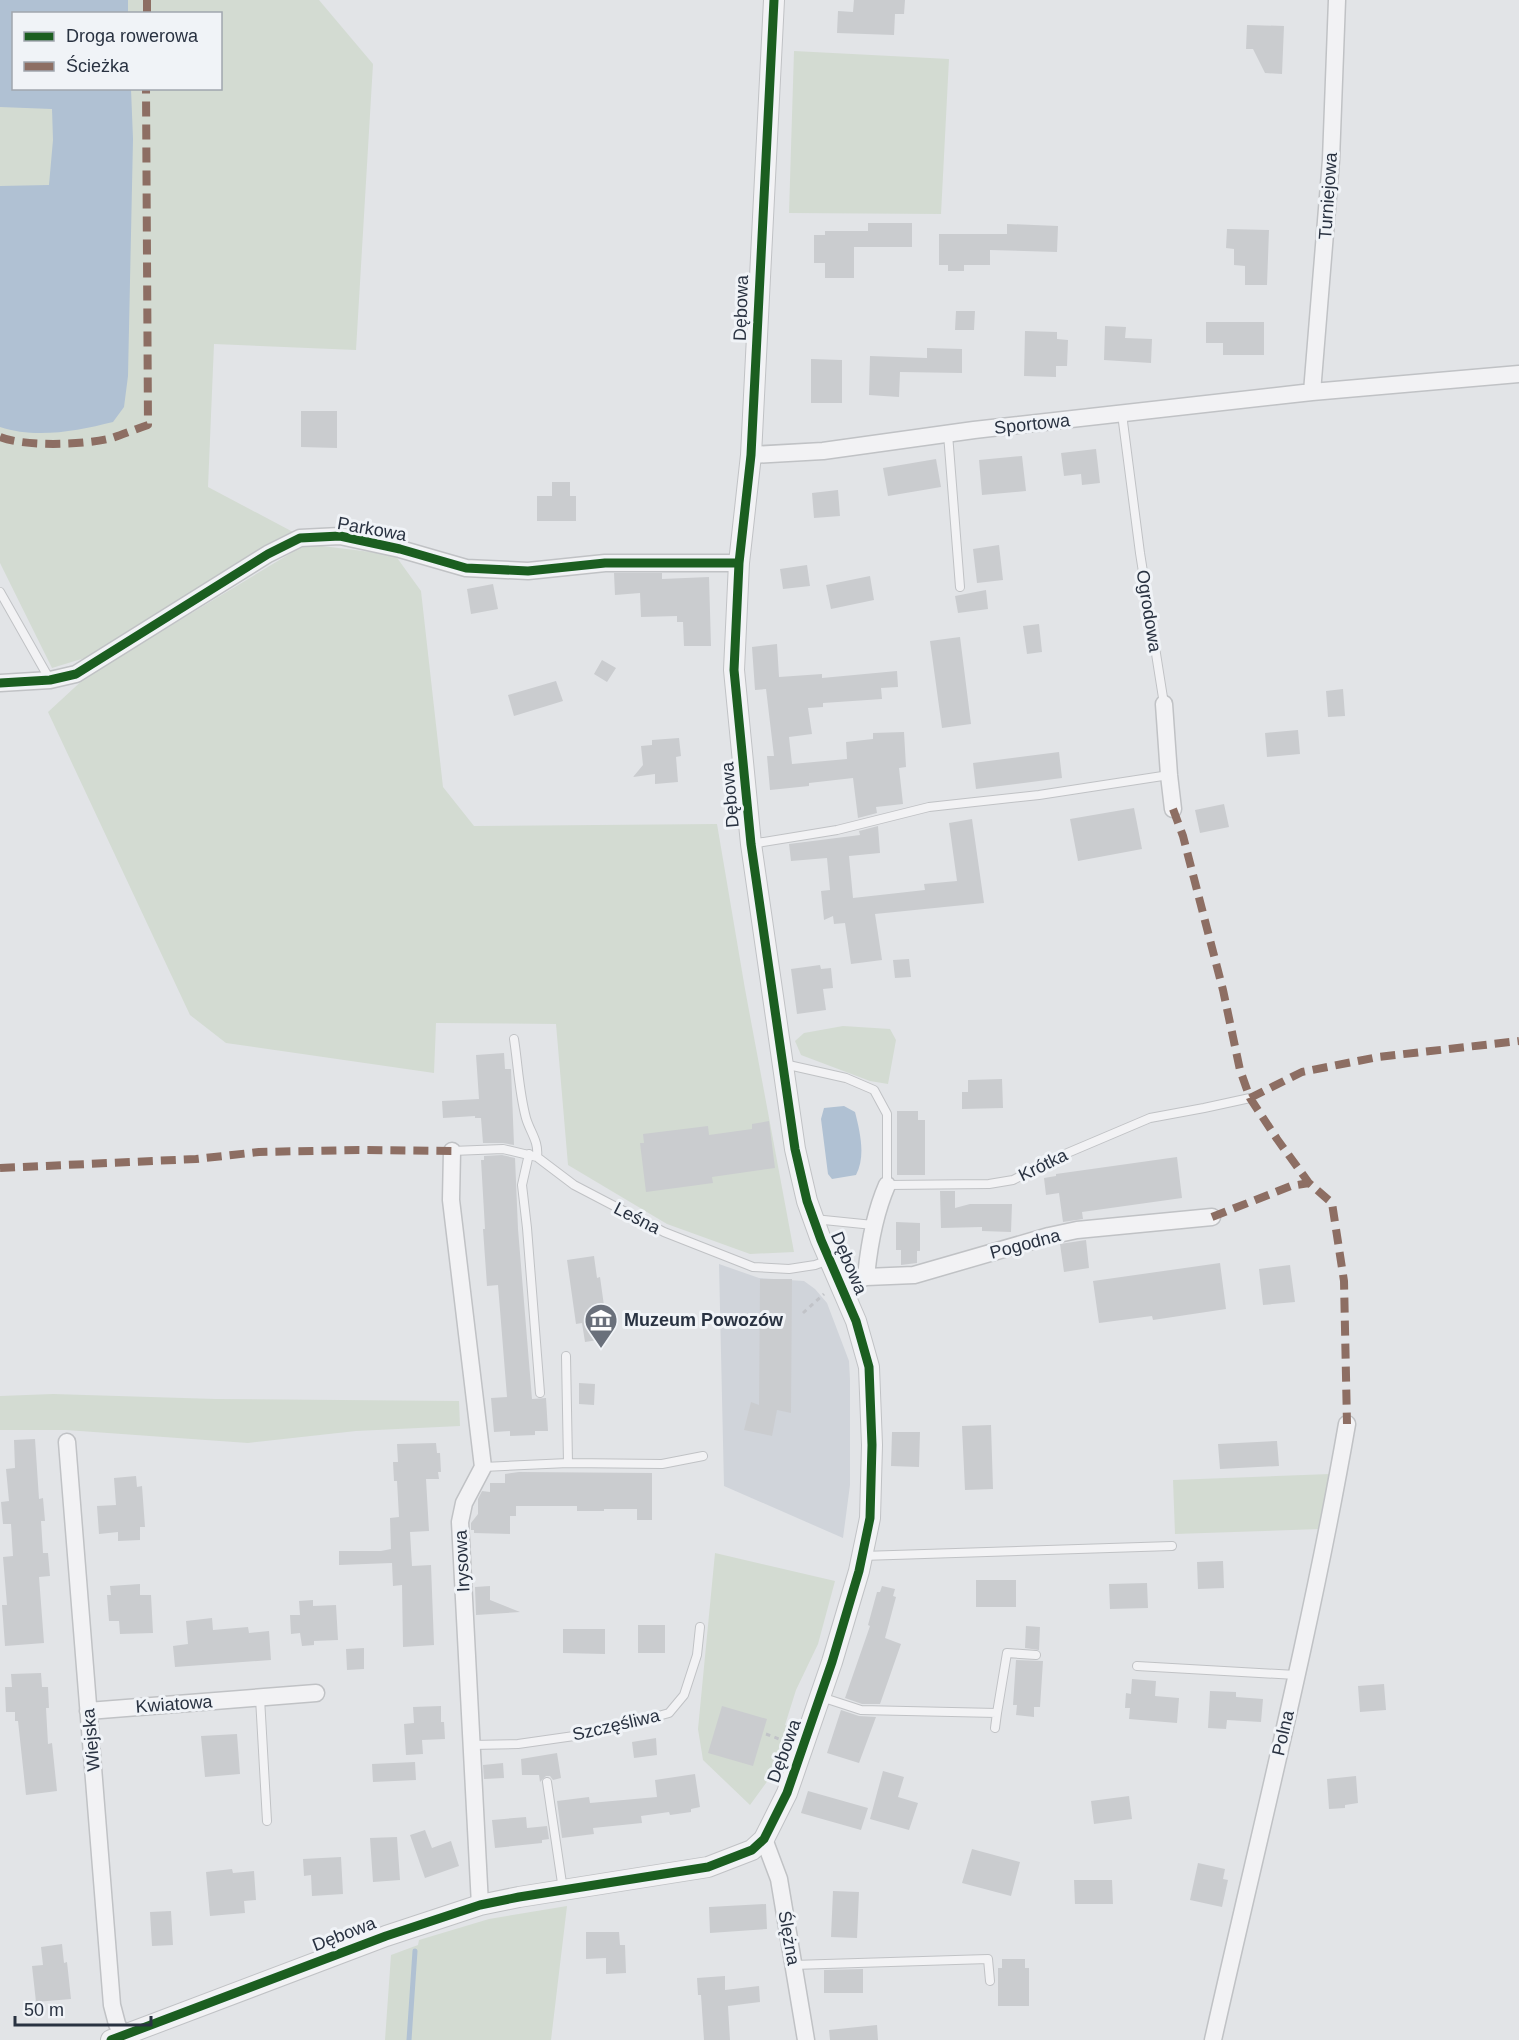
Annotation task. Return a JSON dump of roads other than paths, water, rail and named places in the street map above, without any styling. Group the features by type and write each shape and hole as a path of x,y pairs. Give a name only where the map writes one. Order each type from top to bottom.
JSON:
{"street":[{"name":"Dębowa","path":"117,2038 386,1936 480,1905 708,1867 753,1850 764,1839 787,1793 843,1630 870,1518 872,1445 869,1367 856,1320 833,1289 830,1260 807,1201 795,1149 751,844 734,670 739,563 751,455 774,0"},
{"name":"Turniejowa","path":"1312,392 1331,160 1337,0"},
{"name":"Sportowa","path":"751,455 823,451 948,434 1312,392 1519,374"},
{"name":"Parkowa","path":"0,683 50,680 76,674 268,554 300,538 340,536 400,549 466,568 528,571 605,563 739,563"},
{"name":"Ogrodowa","path":"1164,704 1173,809"},
{"path":"453,1151 451,1200 483,1467"},
{"path":"866,1277 873,1225 877,1208 887,1185"},
{"name":"Pogodna","path":"833,1289 866,1277 914,1275 1077,1230 1212,1217"},
{"name":"Polna","path":"1213,2040 1331,1517 1347,1424"},
{"name":"Wiejska","path":"67,1442 112,2005 117,2024 117,2038"},
{"name":"Irysowa","path":"480,1905 460,1522 464,1503 483,1467"},
{"name":"Kwiatowa","path":"88,1711 316,1693"},
{"name":"Ślężna","path":"764,1839 779,1879 807,2040"}],"lane":[{"name":"Ogrodowa","path":"1122,414 1140,553 1164,704"},
{"path":"948,434 960,587"},
{"path":"0,592 50,680"},
{"path":"751,844 837,830 929,807 1039,795 1169,775"},
{"path":"514,1039 526,1120 538,1146 522,1185 540,1393"},
{"path":"783,1064 846,1078 874,1090 886,1114 887,1185"},
{"name":"Krótka","path":"887,1185 989,1184 1013,1180 1058,1157 1150,1118 1250,1098"},
{"name":"Leśna","path":"453,1151 503,1149 533,1156 574,1185 664,1232 753,1267 789,1269 830,1260"},
{"path":"813,1219 873,1225"},
{"path":"566,1356 568,1463"},
{"path":"483,1467 568,1463 662,1464 703,1456"},
{"path":"862,1556 1172,1546"},
{"name":"Szczęśliwa","path":"470,1745 518,1744 602,1732 669,1713 684,1695 697,1655 700,1627"},
{"path":"995,1728 1007,1653 1036,1655"},
{"path":"1137,1666 1296,1675"},
{"path":"821,1697 861,1710 997,1713"},
{"path":"260,1698 267,1821"},
{"path":"548,1782 562,1890"},
{"path":"794,1965 988,1959 990,1981"}],"water":[{"path":"0,0 128,0 128,12 12,12 12,90 131,90 133,139 128,376 124,407 113,422 71,431 42,433 14,431 0,427 0,186 49,185 53,140 52,109 0,107"},
{"path":"844,1106 855,1112 860,1136 861,1160 856,1175 832,1179 828,1174 821,1119 824,1108"}],"waterway":[{"path":"409,2040 415,1951"}],"place":[{"name":"Muzeum Powozów","path":"601,1349"}]}
